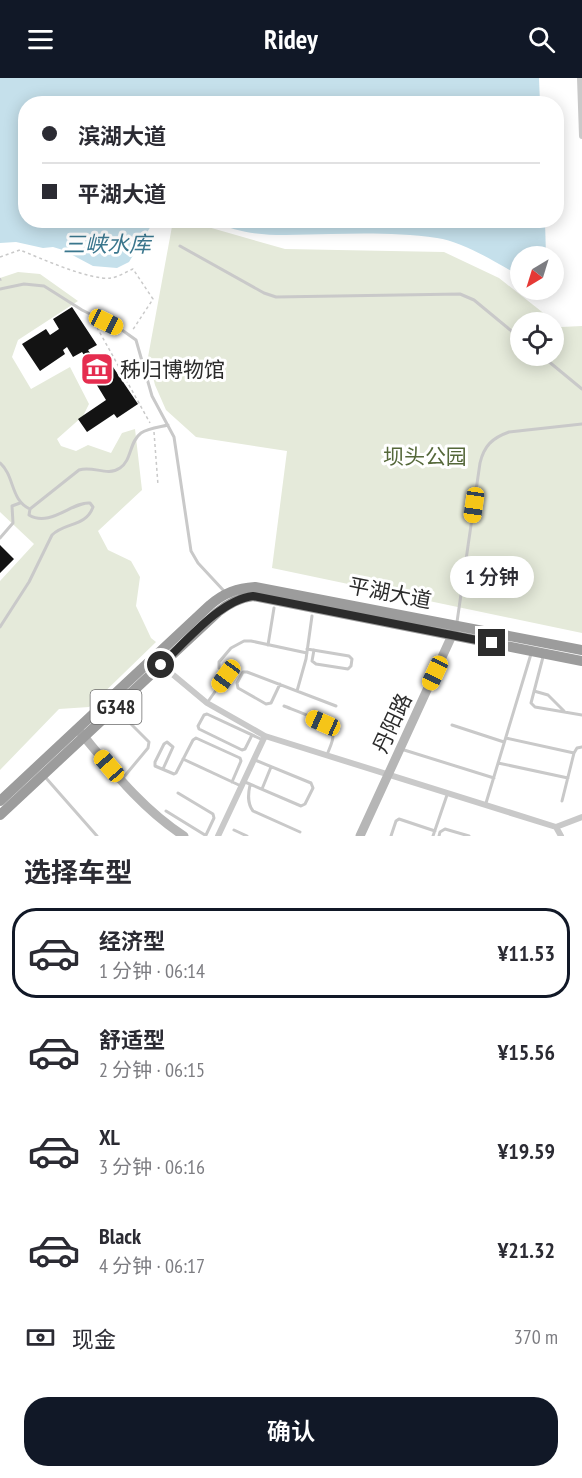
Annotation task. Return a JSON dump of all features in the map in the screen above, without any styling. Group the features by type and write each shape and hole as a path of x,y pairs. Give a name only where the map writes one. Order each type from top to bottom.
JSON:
{"highway":[{"name":"平湖大道","path":"230,597 243,587 255,587 537,648 582,661"},
{"name":"G348","path":"0,815 40,771 158,661 210,605 230,597"},
{"name":"平湖大道","path":"537,648 582,650"},
{"name":"G348","path":"0,801 40,771"}],"main road":[{"name":"丹阳路","path":"360,836 454,631"},
{"path":"81,733 154,814 184,836"}],"street":[{"path":"580,78 582,136"},
{"path":"158,661 207,703 264,738 327,755 556,827 582,817"},
{"path":"218,836 245,784 264,738"},
{"path":"556,827 561,836"}],"lane":[{"path":"180,246 276,297 460,294 474,300 510,330"},
{"path":"0,289 24,284 44,286 82,310 130,334 139,348 149,388 176,444 191,550 203,569 230,597"},
{"path":"554,366 582,389"},
{"path":"454,631 480,464 488,443 509,432 582,424"},
{"path":"0,627 28,582 52,535 58,530 81,522 93,507 90,503 84,502 64,513 38,518 29,515 30,509 79,470 89,468 112,472 118,470 128,459 136,437 146,430 168,425"},
{"path":"0,463 20,503 30,509"},
{"path":"0,538 14,523 12,506 20,503"},
{"path":"268,645 274,608"},
{"path":"297,691 307,651 312,616"},
{"path":"207,703 226,676 225,672 219,668 219,662 231,648 244,641 307,651 314,650 349,656 352,659 351,666 348,669 316,664 312,661 314,650"},
{"path":"537,648 531,703 535,706 582,715"},
{"path":"485,805 537,648"},
{"path":"280,684 271,703 266,704 238,688 237,683 243,672 248,672 280,684 336,706"},
{"path":"534,692 548,695 565,712"},
{"path":"284,706 323,723 331,729 333,738 327,755"},
{"path":"252,735 245,749 242,750 199,729 198,726 207,714 252,735 264,738"},
{"path":"121,780 148,748 148,742 131,724"},
{"path":"452,725 505,740 574,753"},
{"path":"163,769 173,747 167,742 164,744 155,762 156,766 174,774 196,738 240,758 241,761 232,782"},
{"path":"562,801 574,753 577,748 582,747"},
{"path":"400,749 494,778"},
{"path":"183,759 232,782 262,789 301,806 305,804 313,788 311,783 254,759"},
{"path":"498,762 568,778"},
{"path":"262,789 271,767"},
{"path":"40,771 97,836"},
{"path":"245,784 249,806 253,811 300,832"},
{"path":"166,811 207,836 214,818 213,814 178,793"},
{"path":"433,836 448,793"},
{"path":"391,836 396,821 399,819 435,831"},
{"path":"439,836 440,832 445,829 469,836"},
{"path":"234,830 247,836"}],"path":[{"path":"0,257 20,250 51,263 110,278 133,269 153,299 130,334"},
{"path":"0,278 2,283"},
{"path":"92,319 154,428 158,485"}],"green space":[{"name":"坝头公园","path":"172,228 212,228 285,249 444,252 499,278 510,287 510,300 527,300 542,312 510,312 510,366 564,366 564,327 582,326 582,633 272,568 287,451 196,437 166,410 155,385 148,357"},
{"path":"18,272 40,274 78,301 18,340 12,357 31,389 70,367 89,404 83,416 57,439 61,446 76,451 88,445 111,453 122,433 135,429 142,490 98,531 108,550 131,561 140,577 136,606 151,638 156,642 89,707 59,709 0,770 0,581 34,544 0,512 0,278"}],"water":[{"name":"三峡水库","path":"0,78 539,78 540,96 18,96 18,228 150,228 129,262 117,268 93,266 53,247 43,248 16,242 0,243"},
{"path":"232,228 545,228 546,246 510,246 510,270 469,248 437,238 384,234 271,235"}],"building":[{"name":"秭归博物馆","path":"72,307 97,345 88,350 104,373 113,367 138,404 117,418 114,414 87,432 78,419 106,400 95,382 100,379 82,352 73,357 67,347 63,350 65,354 40,371 22,344 46,329 50,335 59,329 53,319"},
{"path":"0,545 14,559 0,573"}],"place":[{"name":"秭归博物馆","path":"97,369"}],"route":[{"path":"161,665 225,606 243,597 253,596 492,643"}]}
